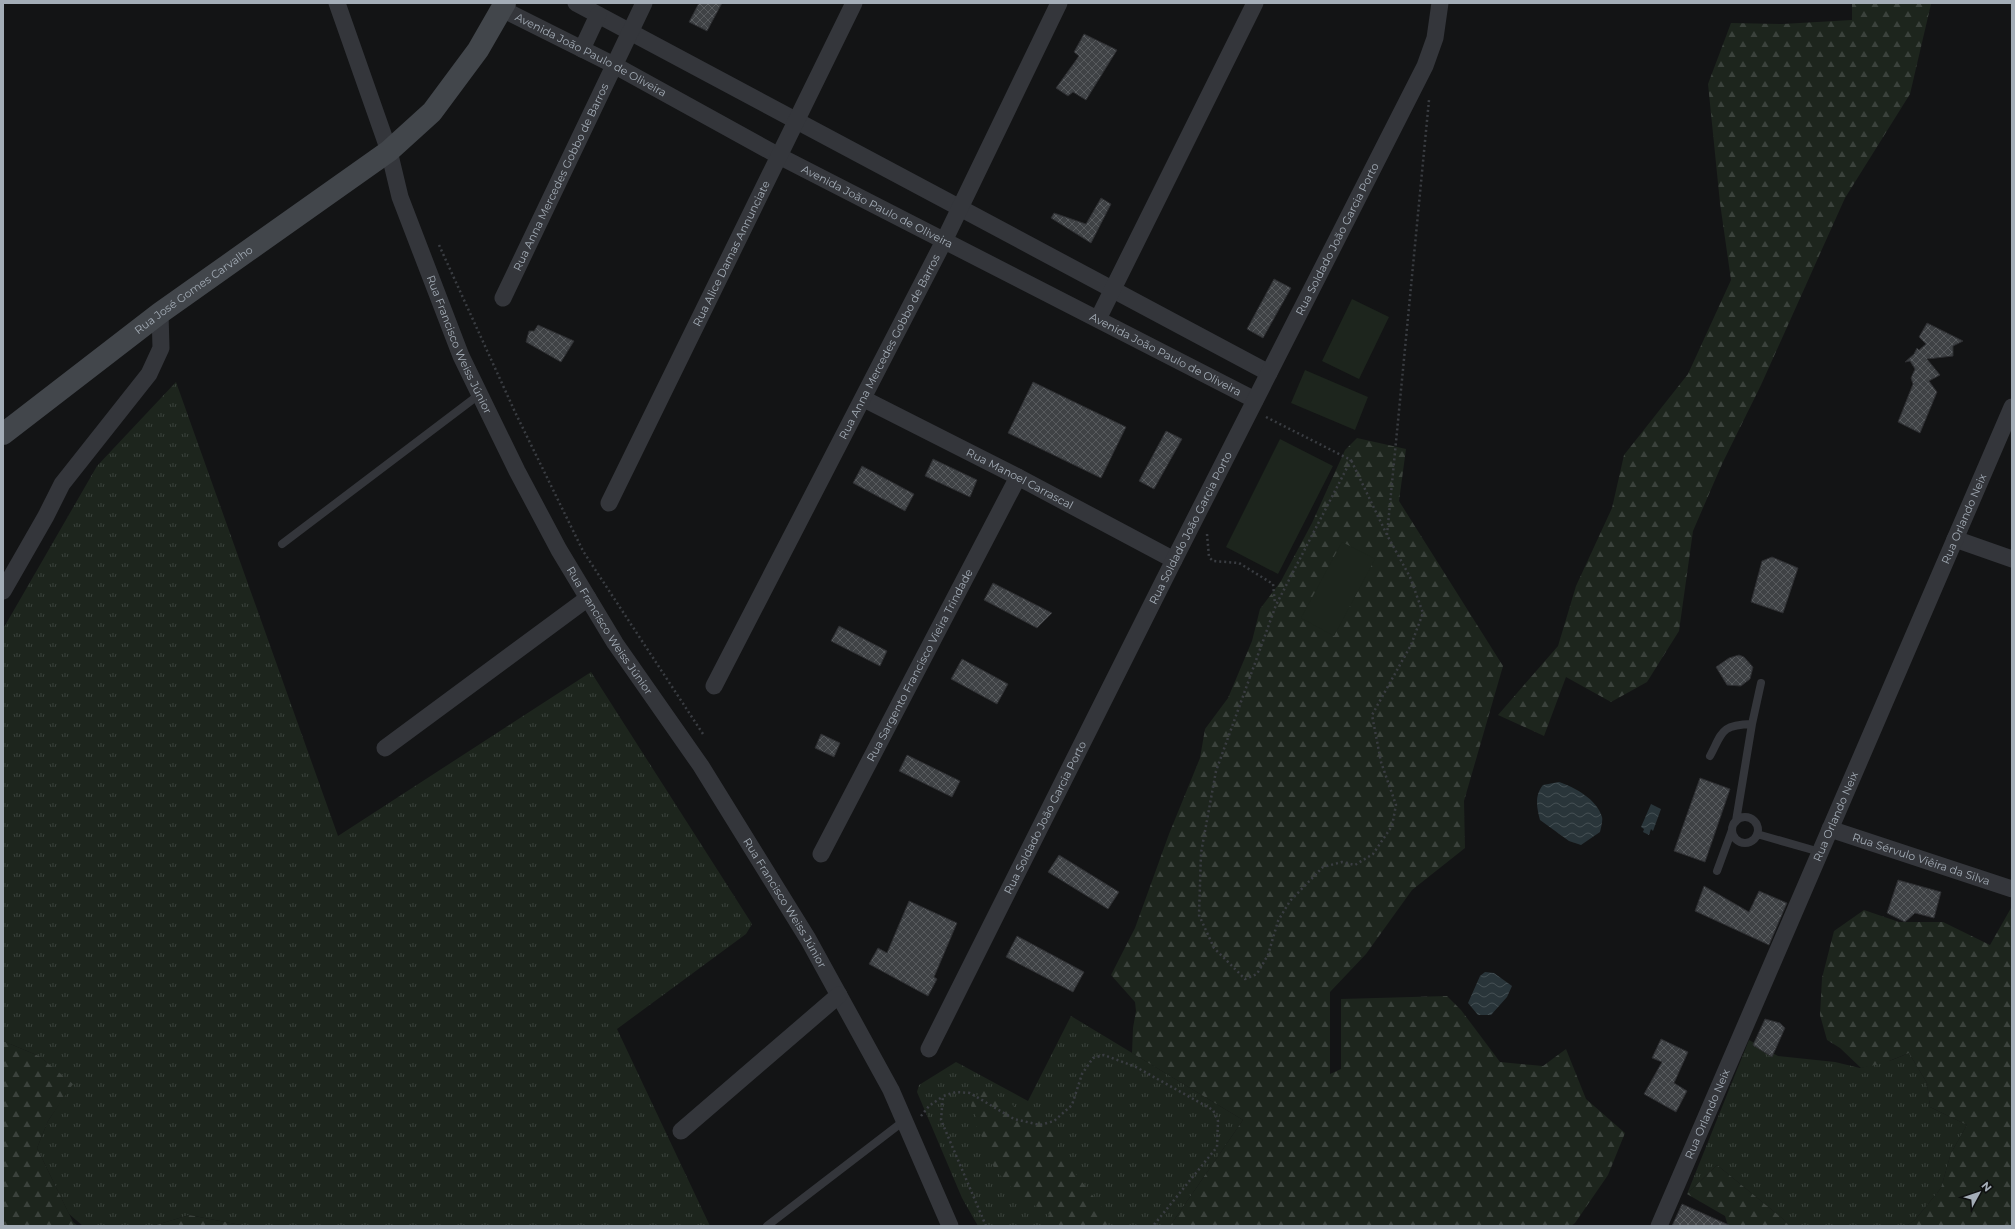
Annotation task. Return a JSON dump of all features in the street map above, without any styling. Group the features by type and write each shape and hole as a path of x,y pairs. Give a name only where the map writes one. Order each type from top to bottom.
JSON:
{"main road":[{"name":"Rua José Gomes Carvalho","path":"3,434 160,313 389,151 432,112 478,50 503,6"}],"street":[{"name":"Rua Francisco Weiss Júnior","path":"337,3 389,151 400,197 461,356 517,472 560,550 615,643 701,766 808,939 891,1090 913,1119 950,1226"},
{"path":"576,3 1269,374"},
{"name":"Rua Anna Mercedes Gobbo de Barros","path":"503,298 644,3"},
{"name":"Rua Alice Damas Annunciate","path":"609,503 854,3"},
{"name":"Rua Anna Mercedes Gobbo de Barros","path":"714,686 864,399 944,241 1059,3"},
{"path":"1098,320 1255,3"},
{"name":"Rua Soldado João Garcia Porto","path":"929,1049 1252,404 1269,374 1425,66 1434,38 1440,3"},
{"name":"Avenida João Paulo de Oliveira","path":"503,6 582,49 616,60 779,156 1098,320 1252,404"},
{"path":"582,49 598,15"},
{"path":"3,591 46,516 62,484 149,374 161,348 160,313"},
{"name":"Rua Manoel Carrascal","path":"864,399 1018,477 1174,560"},
{"name":"Rua Orlando Neix","path":"1659,1226 2012,407"},
{"name":"Rua Sargento Francisco Vieira Trindade","path":"821,854 1018,477"},
{"path":"1955,539 2012,559"},
{"path":"385,748 588,598"},
{"name":"Rua Sérvulo Viêira da Silva","path":"1830,829 2012,889"},
{"path":"681,1131 839,995"}],"lane":[{"path":"282,544 480,394"},
{"path":"1717,871 1736,821 1752,724 1761,683"},
{"path":"1710,756 1722,732 1728,727 1752,724"},
{"path":"1732,830 1734,838 1741,843 1749,843 1757,834 1756,826 1751,820 1744,818 1736,821"},
{"path":"1757,834 1820,852"},
{"path":"767,1226 913,1119"}],"path":[{"path":"1387,535 1429,94"},
{"path":"436,237 515,412 583,551 707,740"},
{"path":"1252,404 1351,460 1387,535 1410,577 1423,613 1411,645 1372,716 1381,762 1396,805 1392,826 1373,854 1355,865 1342,862 1323,867 1290,901 1278,921 1268,955 1257,974 1245,979 1214,948 1199,915 1201,853 1216,771 1276,605 1351,460"},
{"path":"1207,530 1209,557 1213,561 1239,563 1268,580 1273,584 1276,605"},
{"path":"913,1119 943,1096 956,1092 970,1093 1014,1119 1040,1125 1054,1121 1072,1105 1082,1074 1093,1058 1104,1055 1136,1067 1213,1110 1218,1121 1217,1147 1153,1226"},
{"path":"943,1096 941,1120 986,1226"},
{"path":"913,1119 923,1121"}],"green space":[{"path":"1852,3 1931,4 1910,94 1845,198 1761,385 1722,464 1693,531 1679,631 1647,682 1611,702 1566,677 1544,736 1498,715 1558,646 1576,586 1612,508 1624,455 1688,374 1731,280 1720,203 1708,84 1731,23 1782,24 1852,20"},
{"path":"1352,299 1389,317 1359,379 1322,361"},
{"path":"1305,370 1368,397 1355,430 1291,403"},
{"path":"176,382 338,836 591,672 752,924 746,934 617,1029 710,1226 246,1226 189,1215 153,1226 83,1226 69,1214 37,1148 48,1121 72,1084 39,1056 3,1041 3,629 97,466"},
{"path":"1357,438 1406,449 1399,501 1503,666 1464,801 1465,848 1412,890 1366,954 1330,992 1330,1074 1341,1069 1341,999 1447,996 1461,1010 1500,1062 1543,1066 1566,1049 1586,1099 1625,1133 1608,1175 1575,1223 1571,1226 1170,1226 1243,1120 1132,1053 1133,1028 1136,1011 1135,1002 1111,975 1135,928 1169,834 1200,758 1205,729 1228,698 1252,641 1260,609 1281,581 1312,523 1345,450"},
{"path":"1280,439 1333,466 1278,574 1226,547"},
{"path":"1342,542 1375,559 1334,636 1301,618"},
{"path":"2011,908 2012,1226 1906,1226 1915,1220 1941,1188 1951,1153 1967,1125 1930,1107 1927,1083 1909,1053 1884,1063 1861,1068 1840,1048 1827,1040 1820,1015 1822,978 1834,931 1864,910 1899,922 1943,922 1990,945"},
{"path":"1071,1016 1243,1120 1170,1226 978,1226 962,1198 917,1092 919,1085 956,1062 1028,1101"},
{"path":"1749,1040 1778,1056 1835,1062 1860,1068 1892,1060 1909,1053 1927,1083 1930,1107 1967,1125 1951,1153 1941,1188 1915,1220 1906,1226 1789,1226 1783,1219 1717,1165 1687,1194"},
{"path":"3,1041 39,1056 73,1084 48,1121 37,1148 73,1222 78,1226 3,1226"},
{"path":"983,1090 1000,1097 1017,1108 1040,1113 1053,1129 1062,1157 1109,1216 1108,1226 1048,1226 1046,1219 1050,1215 1047,1210 1024,1202 994,1168 981,1135 976,1127 976,1115 971,1106 972,1100"},
{"path":"1717,1165 1783,1219 1789,1226 1728,1226 1725,1216 1687,1194"},
{"path":"189,1215 246,1226 153,1226"}],"water":[{"path":"1559,782 1571,787 1590,799 1602,817 1600,832 1581,845 1569,841 1540,820 1537,798 1540,789 1543,785"},
{"path":"1651,804 1661,809 1653,831 1651,829 1649,835 1643,832 1644,829 1641,827"},
{"path":"1485,972 1494,973 1512,986 1507,997 1491,1015 1478,1015 1468,1003 1480,976"}],"building":[{"path":"699,3 722,3 707,31 689,22"},
{"path":"1084,34 1117,50 1086,100 1073,92 1068,96 1056,88 1079,56 1074,52"},
{"path":"1101,198 1111,204 1091,243 1051,218 1054,213 1086,224"},
{"path":"1274,279 1291,288 1263,338 1247,329"},
{"path":"1927,323 1963,341 1953,346 1953,356 1927,359 1940,375 1929,381 1937,392 1920,433 1898,422 1913,384 1911,378 1915,369 1910,361 1905,362 1914,354 1917,348 1919,350 1926,344 1919,337"},
{"path":"538,325 574,341 561,362 526,342 529,331 534,331"},
{"path":"1033,382 1126,427 1101,478 1008,433"},
{"path":"1166,431 1182,439 1154,489 1139,481"},
{"path":"933,459 977,480 970,497 925,476"},
{"path":"862,466 914,494 905,511 853,483"},
{"path":"1772,557 1798,568 1783,613 1751,602 1762,561"},
{"path":"993,583 1052,613 1037,628 984,600"},
{"path":"839,626 887,651 880,666 831,641"},
{"path":"1739,655 1744,657 1753,667 1750,679 1741,686 1727,685 1716,667 1729,658"},
{"path":"962,659 1008,684 997,704 951,679"},
{"path":"821,734 840,743 834,757 815,748"},
{"path":"907,755 960,781 952,797 899,771"},
{"path":"1700,778 1730,789 1705,862 1674,851"},
{"path":"1059,855 1119,892 1108,909 1048,872"},
{"path":"1898,880 1941,892 1934,918 1915,913 1905,922 1887,913"},
{"path":"1704,886 1749,912 1759,891 1787,903 1769,945 1695,911"},
{"path":"909,901 957,923 934,977 937,979 928,996 869,964 878,948 887,953"},
{"path":"1017,936 1084,972 1073,992 1006,957"},
{"path":"1765,1019 1780,1023 1785,1028 1772,1057 1753,1045"},
{"path":"1661,1039 1688,1052 1674,1083 1687,1091 1676,1112 1644,1094 1662,1062 1652,1058"},
{"path":"1682,1204 1731,1226 1672,1226"}]}
